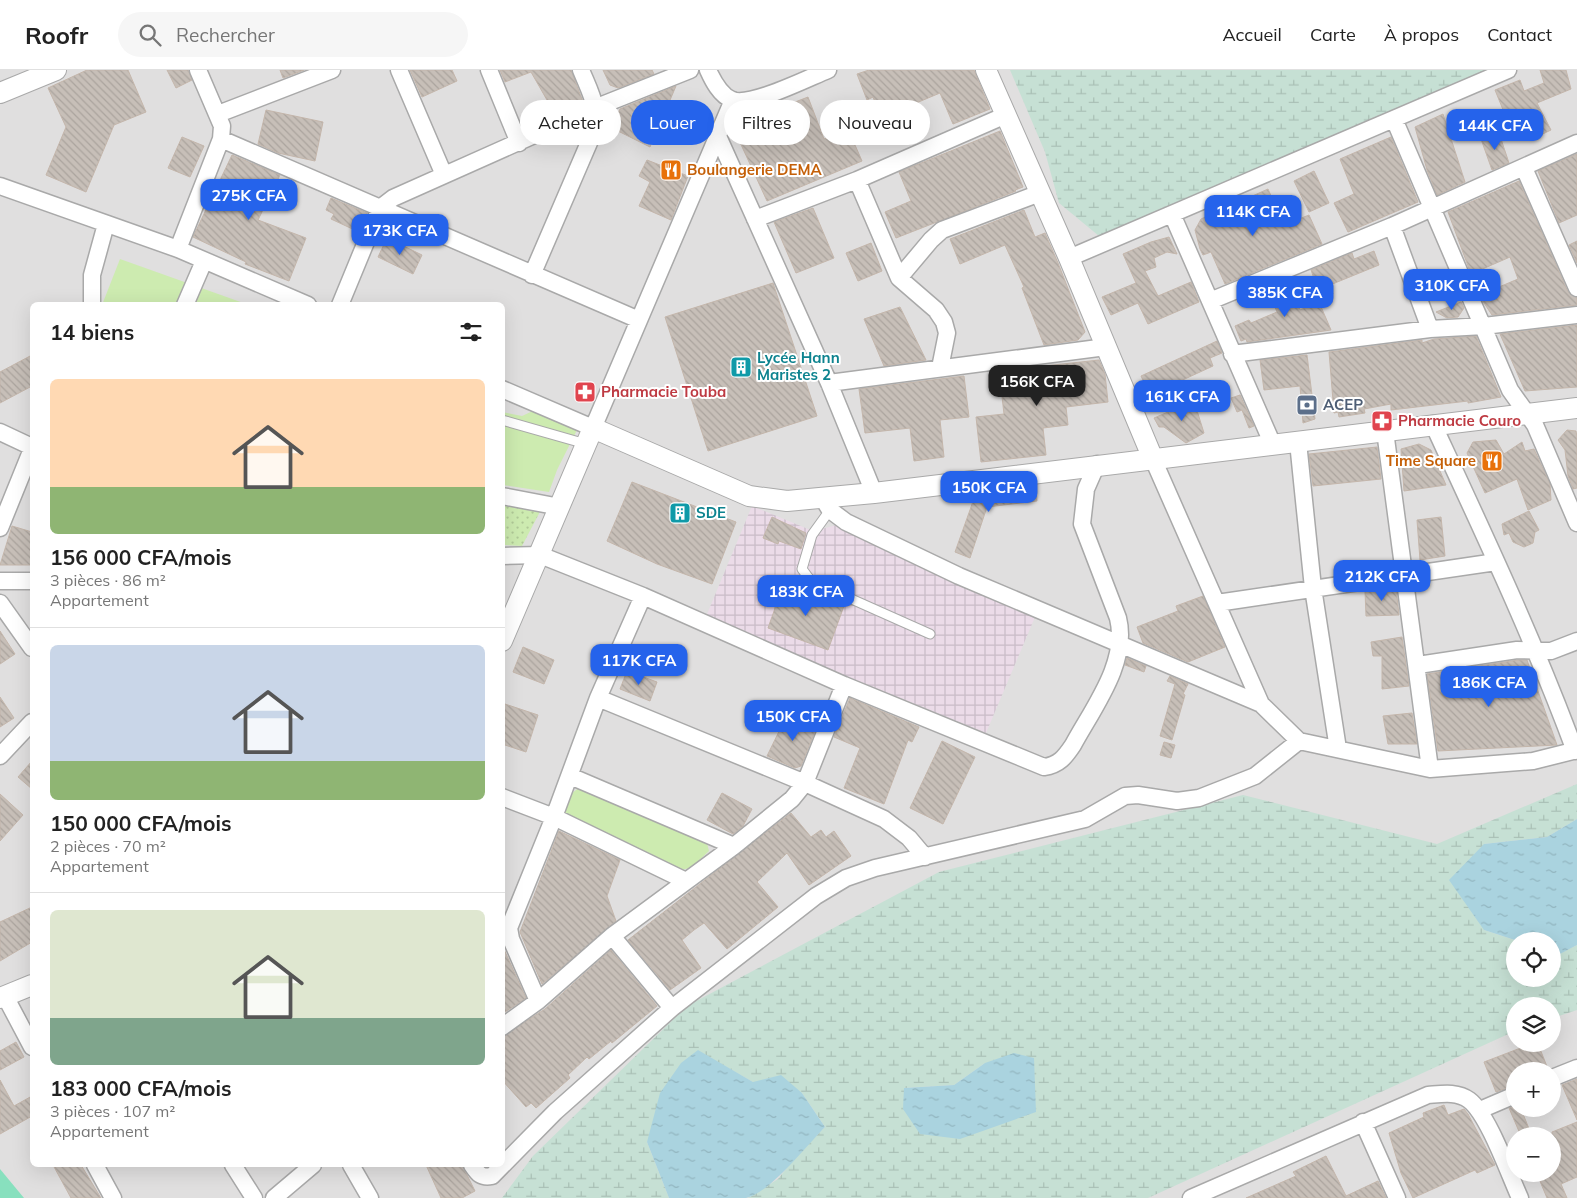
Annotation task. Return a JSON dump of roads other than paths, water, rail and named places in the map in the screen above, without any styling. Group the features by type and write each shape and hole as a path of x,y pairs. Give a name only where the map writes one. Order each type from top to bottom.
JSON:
{"street":[{"path":"0,93 56,70"},
{"path":"178,249 221,139 222,126 218,114 198,70"},
{"path":"218,114 332,70"},
{"path":"399,70 444,175"},
{"path":"341,302 380,208 393,198 519,143 489,70"},
{"path":"581,70 594,100"},
{"path":"615,100 690,70"},
{"path":"708,70 722,92 733,100"},
{"path":"749,100 828,70"},
{"path":"986,70 1261,704"},
{"path":"1069,258 1508,70"},
{"path":"755,219 856,180 1006,115"},
{"path":"505,634 724,119"},
{"path":"1394,119 1430,209 1484,326 1510,390 1534,425 1577,523"},
{"path":"717,134 829,383 874,493"},
{"path":"221,139 639,320"},
{"path":"1210,301 1392,226 1577,143"},
{"path":"532,275 588,145"},
{"path":"1524,168 1577,288"},
{"path":"856,180 899,278 936,310 944,322 947,333 940,368"},
{"path":"0,186 178,249 301,302"},
{"path":"899,278 922,249 942,230 1040,193"},
{"path":"1172,214 1273,445"},
{"path":"92,302 92,275 106,224"},
{"path":"1392,226 1430,329"},
{"path":"186,302 204,260"},
{"path":"1232,354 1430,329 1484,326 1577,315"},
{"path":"829,383 1106,347"},
{"path":"505,391 590,436 748,496 826,504 874,493 1097,464 1273,445 1433,424 1577,408"},
{"path":"826,504 846,522 959,576 1120,642 1261,704 1299,741 1430,770 1533,761 1576,751 1554,695 1496,562 1433,424"},
{"path":"1385,431 1418,665 1430,770"},
{"path":"0,432 30,447"},
{"path":"1298,442 1313,588 1338,749"},
{"path":"0,528 30,453"},
{"path":"505,556 540,555 643,596 844,685 1044,767 1055,766 1065,757 1114,669 1120,642 1121,631 1118,618 1082,524 1086,489 1097,464"},
{"path":"505,497 560,507"},
{"path":"1217,603 1496,562"},
{"path":"0,581 30,581"},
{"path":"538,1001 510,939 509,928 570,776 598,698 643,596"},
{"path":"0,603 30,645"},
{"path":"1418,665 1517,650 1551,651 1577,641"},
{"path":"505,1025 538,1001 612,936 734,846 792,799 805,783 844,685"},
{"path":"598,698 805,783 884,819 909,838 925,857"},
{"path":"0,756 30,724"},
{"path":"505,1163 555,1112 672,1008 816,896 846,878 875,868 1085,819 1125,796 1138,795 1177,802 1199,798 1255,776 1299,741"},
{"path":"570,776 734,846"},
{"path":"505,798 554,817 686,881"},
{"path":"612,936 672,1008"},
{"path":"30,986 2,997 30,1044"},
{"path":"1561,1074 1577,1068"},
{"path":"1190,1198 1428,1095 1451,1093 1468,1099 1480,1110 1520,1198"},
{"path":"1480,1110 1506,1099"},
{"path":"1363,1122 1397,1198"},
{"path":"96,1167 112,1198"},
{"path":"234,1167 254,1198"},
{"path":"274,1198 310,1167"},
{"path":"352,1167 370,1198"},
{"path":"475,1169 484,1177 492,1176 501,1167"}],"lane":[{"path":"505,421 590,436"},
{"path":"826,504 812,534 802,569 806,576 811,581 930,634"}],"water":[{"path":"1577,819 1577,945 1561,953 1561,932 1506,932 1506,937 1484,930 1449,880 1484,844 1547,837"},
{"path":"698,1050 753,1082 781,1075 802,1093 825,1127 766,1188 746,1198 669,1198 647,1142 660,1093 681,1063"},
{"path":"1014,1053 1034,1058 1036,1112 960,1139 920,1134 903,1109 904,1088 954,1085 985,1063"}],"place":[{"name":"Boulangerie DEMA","path":"671,170"},
{"name":"Lycée Hann Maristes 2","path":"741,367"},
{"name":"Pharmacie Touba","path":"585,392"},
{"name":"ACEP","path":"1307,405"},
{"name":"Pharmacie Couro","path":"1382,421"},
{"name":"Time Square","path":"1492,461"},
{"name":"SDE","path":"680,513"}]}
